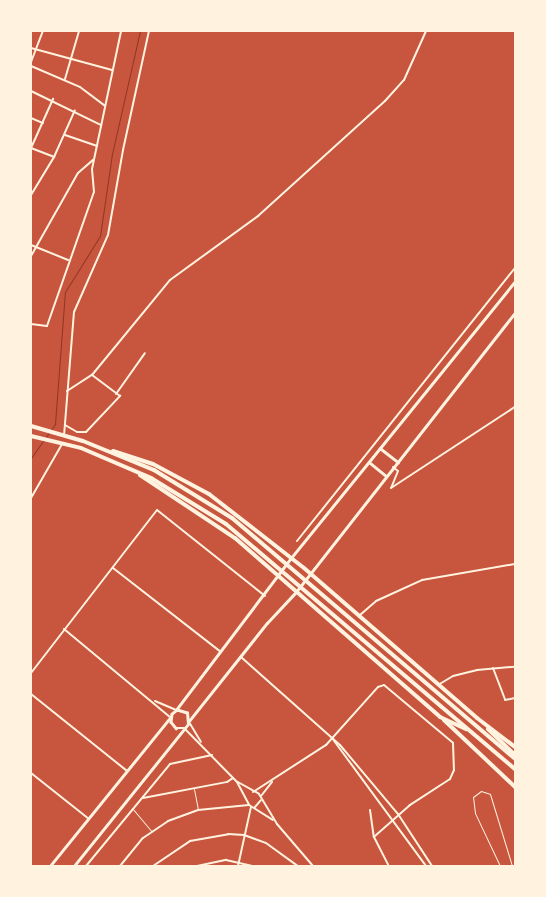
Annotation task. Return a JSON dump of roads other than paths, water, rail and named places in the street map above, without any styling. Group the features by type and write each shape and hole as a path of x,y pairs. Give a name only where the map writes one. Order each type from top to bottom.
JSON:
{"highway":[{"path":"33,426 153,464 209,494 291,558 477,718 515,746"},
{"path":"31,436 63,443 134,471 184,497 226,524 515,769"},
{"path":"105,450 154,470 232,518 515,759"},
{"path":"134,471 235,538 440,717 515,787"},
{"path":"440,717 471,732"},
{"path":"477,718 515,756"}],"street":[{"path":"31,62 43,31"},
{"path":"65,79 79,31"},
{"path":"31,324 47,326 68,260 94,192 94,159 121,31"},
{"path":"64,436 74,312 108,235 123,150 149,31"},
{"path":"67,391 92,375 170,280 258,216 392,94 404,80 426,31"},
{"path":"31,48 112,70"},
{"path":"31,66 65,79 86,90 105,106"},
{"path":"31,91 53,99 101,125"},
{"path":"53,99 31,148 54,157"},
{"path":"31,195 54,157 75,110"},
{"path":"31,118 43,122"},
{"path":"65,135 97,146"},
{"path":"31,256 78,173 94,159"},
{"path":"31,245 68,260"},
{"path":"297,541 515,268"},
{"path":"50,866 176,710 265,596 291,558 515,282"},
{"path":"74,866 240,656 296,592 515,313"},
{"path":"116,394 145,353"},
{"path":"65,425 77,432 86,432 120,396 92,375"},
{"path":"393,468 398,472 391,488 515,407"},
{"path":"31,498 63,443"},
{"path":"380,448 398,462"},
{"path":"370,450 375,454"},
{"path":"369,462 386,476"},
{"path":"31,673 157,510 265,596"},
{"path":"358,617 376,601 422,580 515,564"},
{"path":"113,568 221,652"},
{"path":"64,629 153,700 170,717 174,726 183,728 202,744 236,781 261,798 277,824 313,866"},
{"path":"240,656 332,738 398,814 432,866"},
{"path":"438,685 453,676 493,668 515,667"},
{"path":"493,668 505,700 515,698"},
{"path":"247,799 252,792 274,781 332,738 378,687 384,685 453,744 454,770 450,779 398,814 374,837"},
{"path":"31,694 127,770"},
{"path":"153,700 176,710 186,711 189,721 202,744"},
{"path":"332,738 336,748 393,818 426,866"},
{"path":"86,866 171,763 212,755"},
{"path":"31,774 88,819"},
{"path":"141,798 233,778"},
{"path":"236,781 252,806 277,824"},
{"path":"238,866 252,806 274,781"},
{"path":"120,866 152,831 175,817 198,810 252,806"},
{"path":"370,810 374,837 389,866"},
{"path":"153,866 176,848 198,839 221,834 244,835 273,847 298,866"},
{"path":"197,866 219,860 239,861 251,866"}],"lane":[{"path":"194,788 198,810"},
{"path":"500,866 472,802 481,791 490,794 512,866"},
{"path":"132,808 152,831"}],"waterway":[{"path":"31,458 55,424 65,292 100,236 112,154 140,31"}]}
